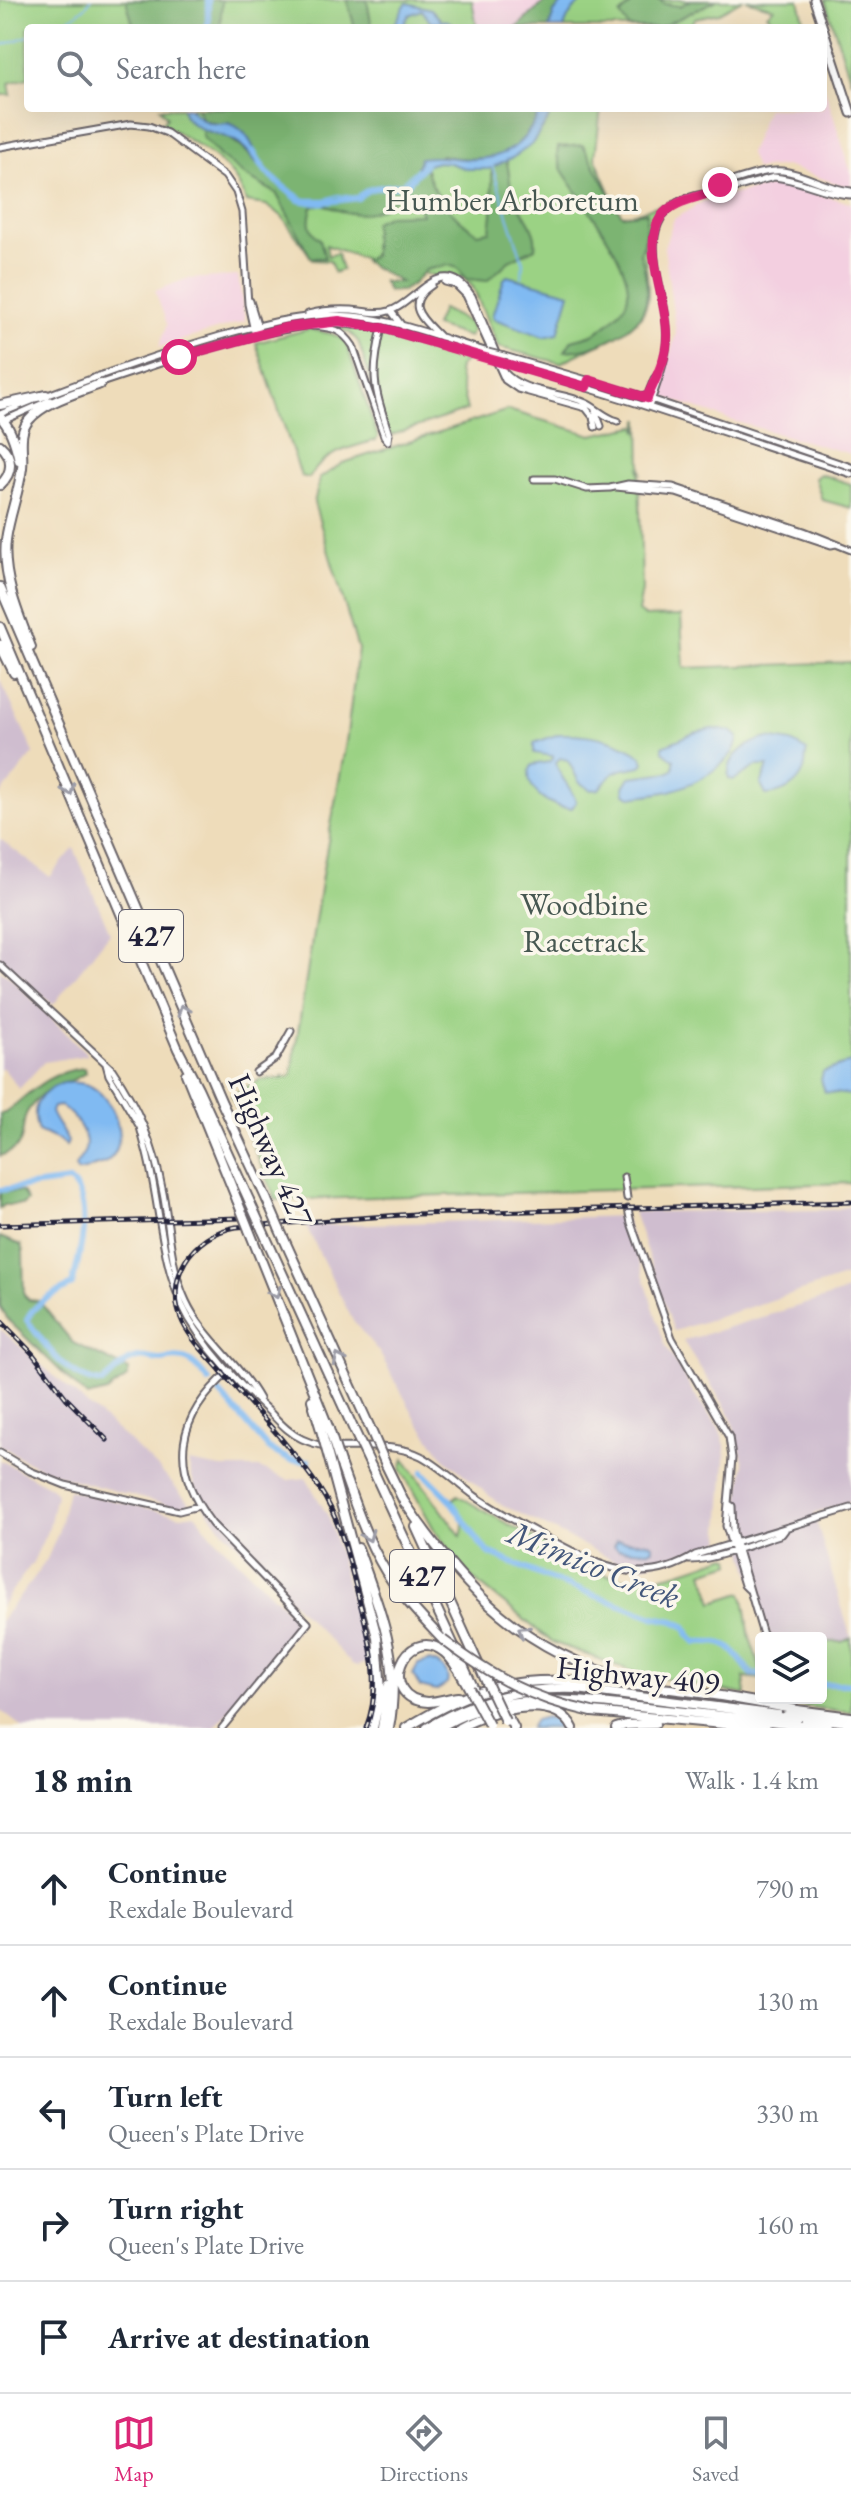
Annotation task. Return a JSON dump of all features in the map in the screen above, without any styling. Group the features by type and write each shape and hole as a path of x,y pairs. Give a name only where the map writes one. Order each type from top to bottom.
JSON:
{"highway":[{"path":"49,700 7,573 6,537 22,471 22,434 28,421 42,409 100,384"},
{"path":"0,405 46,395"},
{"path":"1,418 17,450 18,481"},
{"path":"0,445 7,451 10,462 8,477 0,485"},
{"name":"Highway 427","path":"0,587 222,1103 386,1465 491,1692 509,1724"},
{"name":"Highway 427","path":"0,627 204,1110 249,1200 371,1466 470,1690"},
{"path":"0,645 39,718"},
{"path":"204,1110 375,1553 401,1593 443,1640 484,1671 543,1699 592,1712 766,1728"},
{"path":"325,1430 332,1470 377,1637 381,1691 373,1728"},
{"path":"403,1500 447,1563 511,1624 542,1645 579,1664 644,1686 791,1716"},
{"path":"341,1502 388,1633 394,1686 391,1716 385,1727"},
{"path":"372,1587 388,1657 385,1727"},
{"path":"491,1726 470,1690 448,1655 428,1646 416,1648 407,1654 401,1662 399,1681 414,1699 433,1702 470,1690 538,1681 644,1686"},
{"name":"Highway 409","path":"431,1727 483,1700 521,1691 557,1688 791,1716 828,1728"},
{"path":"406,1728 470,1690"},
{"name":"Highway 409","path":"431,1727 491,1707 522,1701 558,1700 851,1720"},
{"path":"449,1728 491,1707"},
{"path":"459,1728 496,1712 542,1708 554,1710 565,1717 573,1728"},
{"path":"473,1728 493,1717 518,1710"},
{"path":"616,1728 637,1724 732,1725"}],"main road":[{"path":"814,0 822,24"},
{"path":"827,40 851,113"},
{"path":"0,147 131,124 149,126 167,133 225,176 236,192 242,212 248,297 258,335"},
{"path":"647,406 667,349 668,331 654,250 655,229 666,211 681,201 716,190 720,185 770,171 792,173 811,183 851,193"},
{"path":"1,418 46,395 155,356 256,326 331,310 391,311 433,281 444,279 465,287 472,296 504,372 510,378 584,402 618,421"},
{"path":"440,338 422,321 418,303 421,294 429,287 446,282 456,285 466,295 505,380 518,389 586,408 598,427 595,409"},
{"path":"391,311 404,327"},
{"path":"292,318 348,315 404,327 851,474"},
{"path":"1,418 179,357 301,325 339,321 382,328 490,355"},
{"path":"301,325 331,328 345,334 353,346 388,441 389,434 374,386 373,369 382,328"},
{"path":"505,360 649,398 851,467"},
{"path":"586,387 589,380"},
{"path":"534,479 555,479 581,488 657,489 676,493 851,550"},
{"path":"0,965 106,1064 107,1071 140,1127 171,1277 180,1302 195,1328 261,1404 292,1433 330,1447 393,1448 412,1452 491,1507 605,1568 626,1572 646,1572 695,1555 782,1534 786,1529 851,1508"},
{"path":"256,1072 276,1058 291,1031"},
{"path":"624,1177 627,1198"},
{"path":"628,1209 672,1338 729,1437 732,1458 729,1504 732,1506 734,1546 749,1583 748,1589 762,1632"},
{"path":"222,1728 308,1623 212,1524 189,1484 184,1462 187,1430 200,1401 232,1369"},
{"path":"0,1453 37,1474 65,1485 179,1511 189,1511 199,1506"}],"shaded area":[{"path":"472,0 558,0 527,24 476,24"},
{"path":"827,96 851,172 851,185 847,187 785,166 755,169 749,153 765,112 827,112"},
{"path":"780,184 851,203 851,454 730,420 659,395 676,333 664,247 674,219 704,201"},
{"path":"238,276 245,321 159,347 167,324 155,291 186,279"},
{"path":"0,679 34,753 0,795"},
{"path":"0,839 50,877 74,848 110,933 53,1005 0,957"},
{"path":"0,971 8,975 88,1055 44,1062 19,1089 3,1068 0,1070"},
{"path":"851,1206 851,1275 674,1331 633,1212 833,1210"},
{"path":"625,1216 665,1345 720,1430 726,1448 720,1530 722,1540 643,1566 619,1563 497,1502 444,1458 418,1422 379,1352 353,1321 306,1226"},
{"path":"851,1290 851,1501 814,1514 851,1638 842,1642 827,1642 827,1632 768,1632 744,1551 738,1516 744,1463 730,1414 683,1341"},
{"path":"0,1329 128,1440 189,1503 180,1508 174,1507 67,1478 28,1462 0,1445"},
{"path":"0,1460 52,1488 56,1494 49,1527 33,1562 0,1607"},
{"path":"188,1462 221,1468 259,1468 288,1480 306,1478 329,1518 368,1662 357,1666 352,1664 218,1524 197,1496"},
{"path":"68,1490 181,1516 195,1514 298,1621 299,1625 214,1728 23,1728 0,1710 0,1621 47,1559 58,1533"}],"green space":[{"path":"0,0 472,0 476,24 24,24 24,79 9,83 11,95 0,95"},
{"path":"126,0 222,0 220,24 133,24"},
{"path":"347,0 367,0 371,24 354,24"},
{"path":"547,0 565,0 554,13 550,24 520,24"},
{"path":"558,0 742,0 719,13 695,18 693,24 527,24"},
{"path":"636,0 659,0 680,6 691,0 717,0 667,24 626,24 620,15"},
{"path":"746,0 799,0 805,24 774,24 767,14 774,8"},
{"path":"825,0 851,0 851,81"},
{"name":"Humber Arboretum","path":"163,112 601,112 595,157 621,217 660,205 646,239 648,299 645,309 631,326 560,363 498,347 473,287 463,278 448,274 435,276 375,263 326,245 328,256 337,253 342,270 334,273 330,261 313,260 282,216 266,205 246,202 241,188 223,165 162,123 167,117"},
{"path":"199,112 539,112 530,132 513,149 478,159 441,155 420,169 425,166 445,204 477,233 490,231 492,166 506,159 513,194 534,231 535,248 509,261 487,281 466,279 458,268 448,265 426,270 402,291 388,291 383,282 400,282 363,261 373,256 374,222 389,215 422,214 415,196 408,191 378,209 362,213 323,204 312,207 310,225 320,239 325,258 311,258 276,193 247,177 221,157 203,138 202,129 232,140 259,165 255,150 230,123 203,120"},
{"path":"583,145 622,215 647,212 644,244 640,253 647,294 639,317 622,333 587,348 565,351 572,340 595,333 612,319 626,302 628,289 624,272 606,235 562,170 557,155 558,147"},
{"path":"442,309 468,322 472,329 469,337 435,326"},
{"path":"350,325 469,357 458,372 467,410 388,434 358,341 350,333 330,326"},
{"path":"309,329 345,340 378,437 330,456 309,478 301,476 256,343"},
{"name":"Woodbine Racetrack","path":"508,410 592,435 636,426 638,432 640,420 642,590 638,612 645,617 681,616 684,668 851,662 851,1183 276,1200 231,1095 260,1080 291,1077 346,742 358,649 314,503 320,478 343,463"},
{"path":"820,474 851,484 851,508 822,500 815,478"},
{"path":"84,1068 85,1073 80,1077 40,1096 26,1114 18,1145 0,1156 0,1114 50,1078"},
{"path":"0,1191 22,1192 27,1201 23,1205 4,1205 0,1209"},
{"path":"0,1237 21,1245 24,1295 29,1300 39,1301 73,1343 129,1370 127,1378 107,1392 87,1397 9,1321 0,1307"},
{"path":"404,1459 461,1536 462,1517 452,1500 458,1495 572,1559 619,1577 655,1578 727,1556 731,1558 732,1563 703,1572 713,1602 742,1593 755,1652 755,1678 744,1677 746,1695 637,1673 552,1642 470,1576 435,1531 401,1469"},
{"path":"851,1638 851,1712 792,1705 827,1704 827,1642 842,1642"}],"water":[{"path":"565,0 586,0 572,12 565,24 550,24 554,13"},
{"path":"407,3 431,9 441,20 453,24 431,23 422,10 409,15 404,24 394,24"},
{"path":"184,112 193,112 210,123 228,123 237,127 250,142 260,167 239,143 197,127"},
{"path":"539,112 551,112 531,145 489,169 467,169 438,162 417,168 420,158 478,159 502,153 521,141"},
{"path":"507,276 570,293 558,334 544,337 494,319 492,316"},
{"path":"711,729 731,731 738,737 730,756 712,772 670,791 631,797 625,794 624,787 630,777 674,769 674,760 663,751 663,746"},
{"path":"559,734 613,741 642,756 644,763 617,771 599,789 591,790 579,782 568,760 560,758 556,762 557,767 576,802 572,808 555,805 534,789 529,773 532,765 553,759 553,756 534,753 534,743"},
{"path":"768,738 791,742 807,751 804,770 798,781 783,791 766,795 761,785 768,766 757,766 734,780 729,779 729,771 740,751"},
{"path":"851,1062 851,1095 825,1092 821,1080 823,1072"},
{"path":"63,1083 82,1083 97,1090 112,1109 119,1133 114,1154 106,1162 84,1171 77,1171 75,1167 85,1150 85,1138 71,1114 61,1106 53,1107 51,1112 68,1142 66,1146 38,1131 35,1114 38,1101 48,1090"},
{"path":"617,1540 650,1543 653,1549 618,1549 614,1546"},
{"path":"429,1661 441,1666 447,1675 447,1684 436,1691 420,1687 413,1675 418,1664"},
{"path":"546,1717 563,1728 530,1728 535,1720"}],"waterway":[{"path":"58,24 72,17 91,0"},
{"path":"206,0 206,24"},
{"path":"208,0 208,24"},
{"path":"0,46 24,37"},
{"path":"253,151 267,173 299,200 316,203 358,198 374,188 406,185 425,164"},
{"path":"492,166 523,262 522,277"},
{"path":"260,167 305,199 326,199 338,195 355,197 372,187 402,182 417,168"},
{"name":"Mimico Creek","path":"0,1190 69,1181 77,1190 83,1230 72,1285 39,1304 27,1320 58,1360 78,1375 102,1383 133,1359 178,1358 194,1364 209,1381"},
{"name":"Mimico Creek","path":"218,1391 269,1449 290,1460 309,1461"},
{"name":"Mimico Creek","path":"423,1472 448,1497 491,1554 550,1579 654,1617 674,1621 686,1627 696,1642 717,1643 730,1648 755,1674"},
{"name":"Mimico Creek","path":"827,1684 851,1684"}],"railway":[{"path":"366,1728 373,1699 372,1657 341,1533 328,1502 308,1472 200,1348 183,1323 177,1307 176,1291 179,1275 194,1249 206,1239 236,1227 415,1214 851,1202"},
{"path":"0,1225 240,1218"},
{"path":"0,1320 32,1353 67,1399 107,1440"}],"route":[{"path":"179,357 284,328 339,321 382,328 586,387 589,380 647,398 667,349 668,331 654,250 655,229 666,211 681,201 716,190 720,185"}]}
